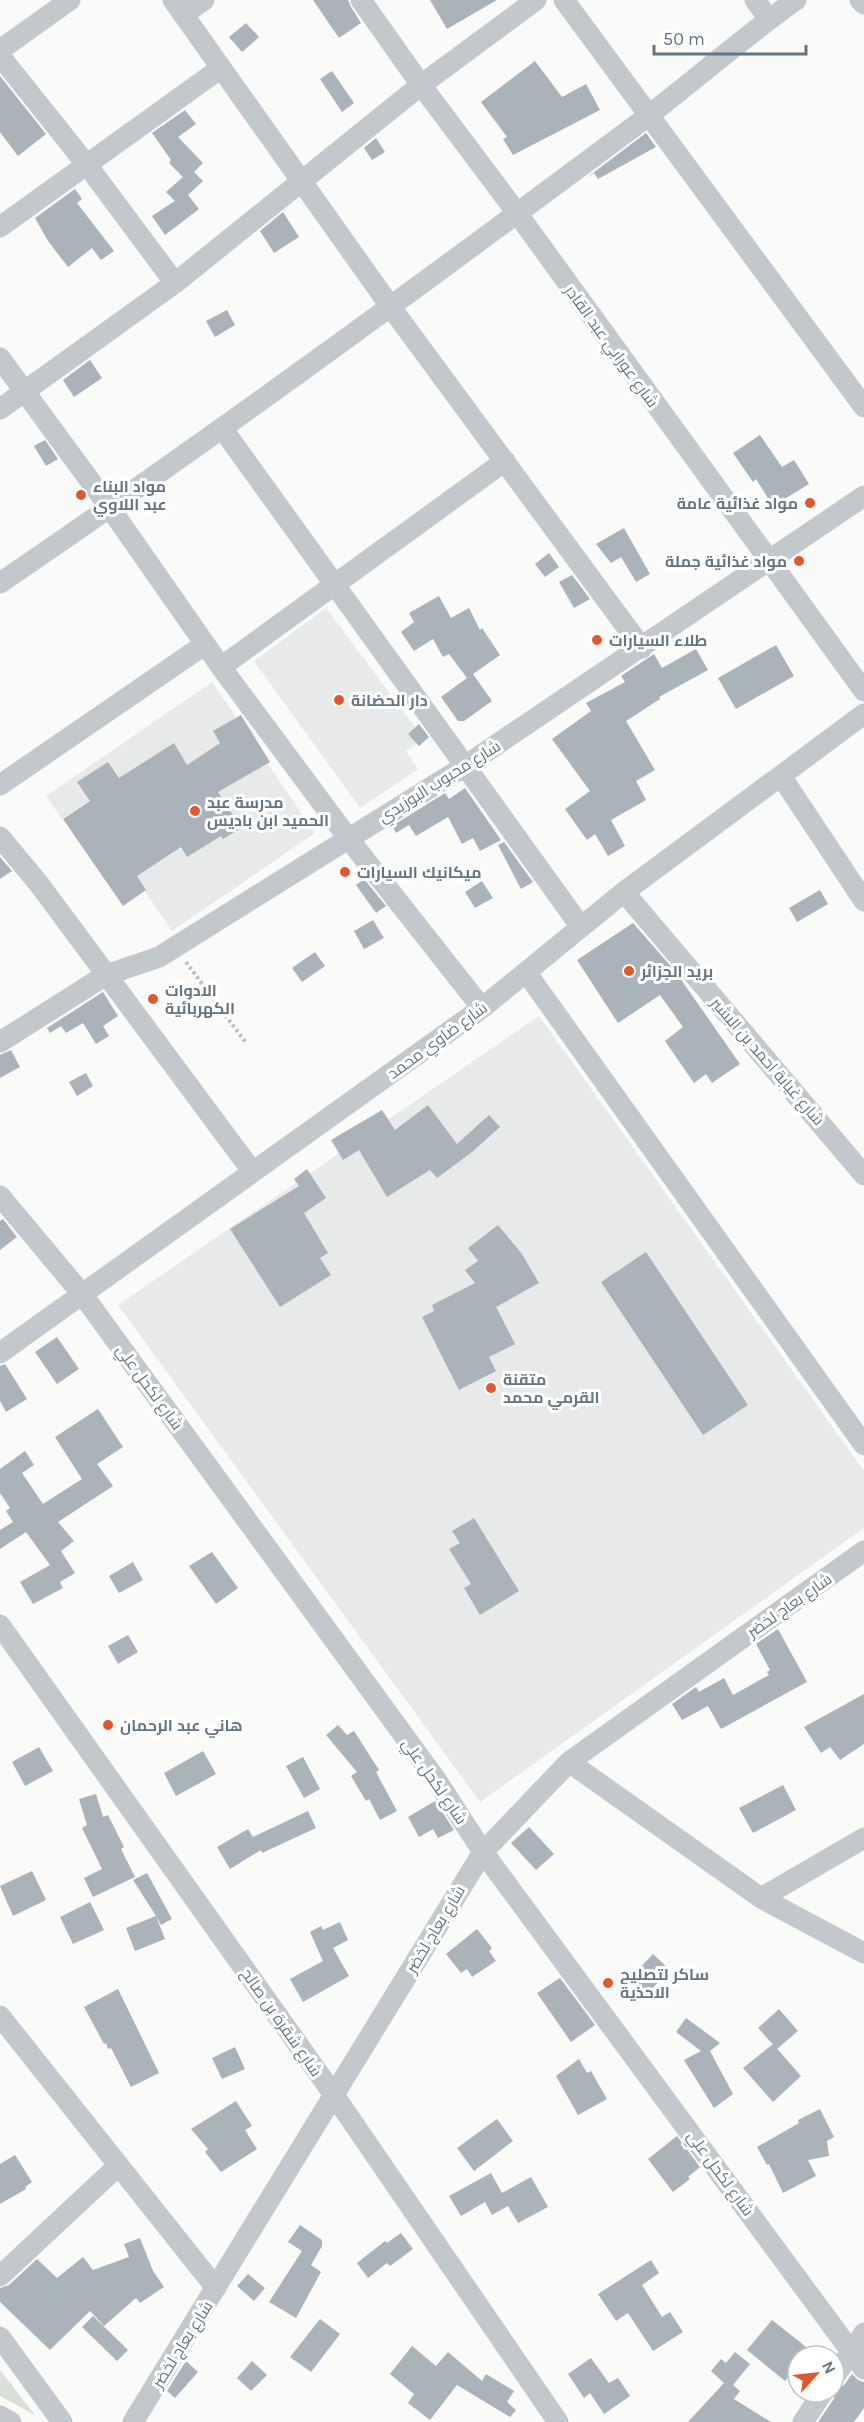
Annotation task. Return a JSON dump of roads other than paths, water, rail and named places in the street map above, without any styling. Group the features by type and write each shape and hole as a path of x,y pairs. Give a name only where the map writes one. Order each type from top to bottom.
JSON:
{"street":[{"path":"0,50 70,0"},
{"path":"204,0 178,7 390,306 642,648"},
{"name":"شارع عورابي عبد القادر","path":"361,0 864,692"},
{"path":"0,409 175,283 421,85 536,0"},
{"path":"564,0 864,407"},
{"path":"755,0 769,19"},
{"path":"0,583 222,428 517,213 649,116 769,19 796,0"},
{"path":"860,0 864,4"},
{"path":"0,56 87,165 175,283"},
{"path":"0,227 221,68"},
{"path":"0,358 110,508 220,668 348,838 482,1008"},
{"path":"222,428 581,927"},
{"path":"220,668 505,461"},
{"name":"شارع محبوب البوزيدي","path":"0,1042 106,975 159,957 465,766 864,496"},
{"path":"0,785 204,645"},
{"name":"شارع ضاوي محمد","path":"0,1353 482,1008 624,892 864,714"},
{"path":"782,776 864,901"},
{"path":"0,837 39,884 252,1171"},
{"name":"شارع غيابة احمد بن البشير","path":"624,892 864,1175"},
{"path":"526,972 864,1445"},
{"name":"شارع لكحل علي","path":"0,1196 82,1294 437,1782 483,1852 864,2369"},
{"name":"شارع بعاج لخضر","path":"133,2422 483,1852 569,1762 864,1551"},
{"name":"شارع شقرة بن صالح","path":"0,1625 334,2095 558,2422"},
{"path":"569,1762 761,1898 864,1953"},
{"path":"761,1898 864,1838"},
{"path":"2,2021 216,2288"},
{"path":"0,2276 118,2166"},
{"path":"846,2360 864,2333"},
{"path":"0,2337 62,2422"},
{"path":"803,2422 816,2404"},
{"path":"0,2416 11,2422"}],"place":[{"name":"مواد البناء عبد اللاوي","path":"81,495"},
{"name":"مواد غذائية عامة","path":"810,503"},
{"name":"مواد غذائية جملة","path":"799,561"},
{"name":"طلاء السيارات","path":"597,640"},
{"name":"دار الحضانة","path":"339,700"},
{"name":"مدرسة عبد الحميد ابن باديس","path":"195,811"},
{"name":"ميكانيك السيارات","path":"345,872"},
{"name":"بريد الجزائر","path":"629,971"},
{"name":"الادوات الكهربائية","path":"153,999"},
{"name":"متقنة القرمي محمد","path":"491,1388"},
{"name":"هاني عبد الرحمان","path":"108,1725"},
{"name":"ساكر لتصليح الاحذية","path":"608,1983"}]}
